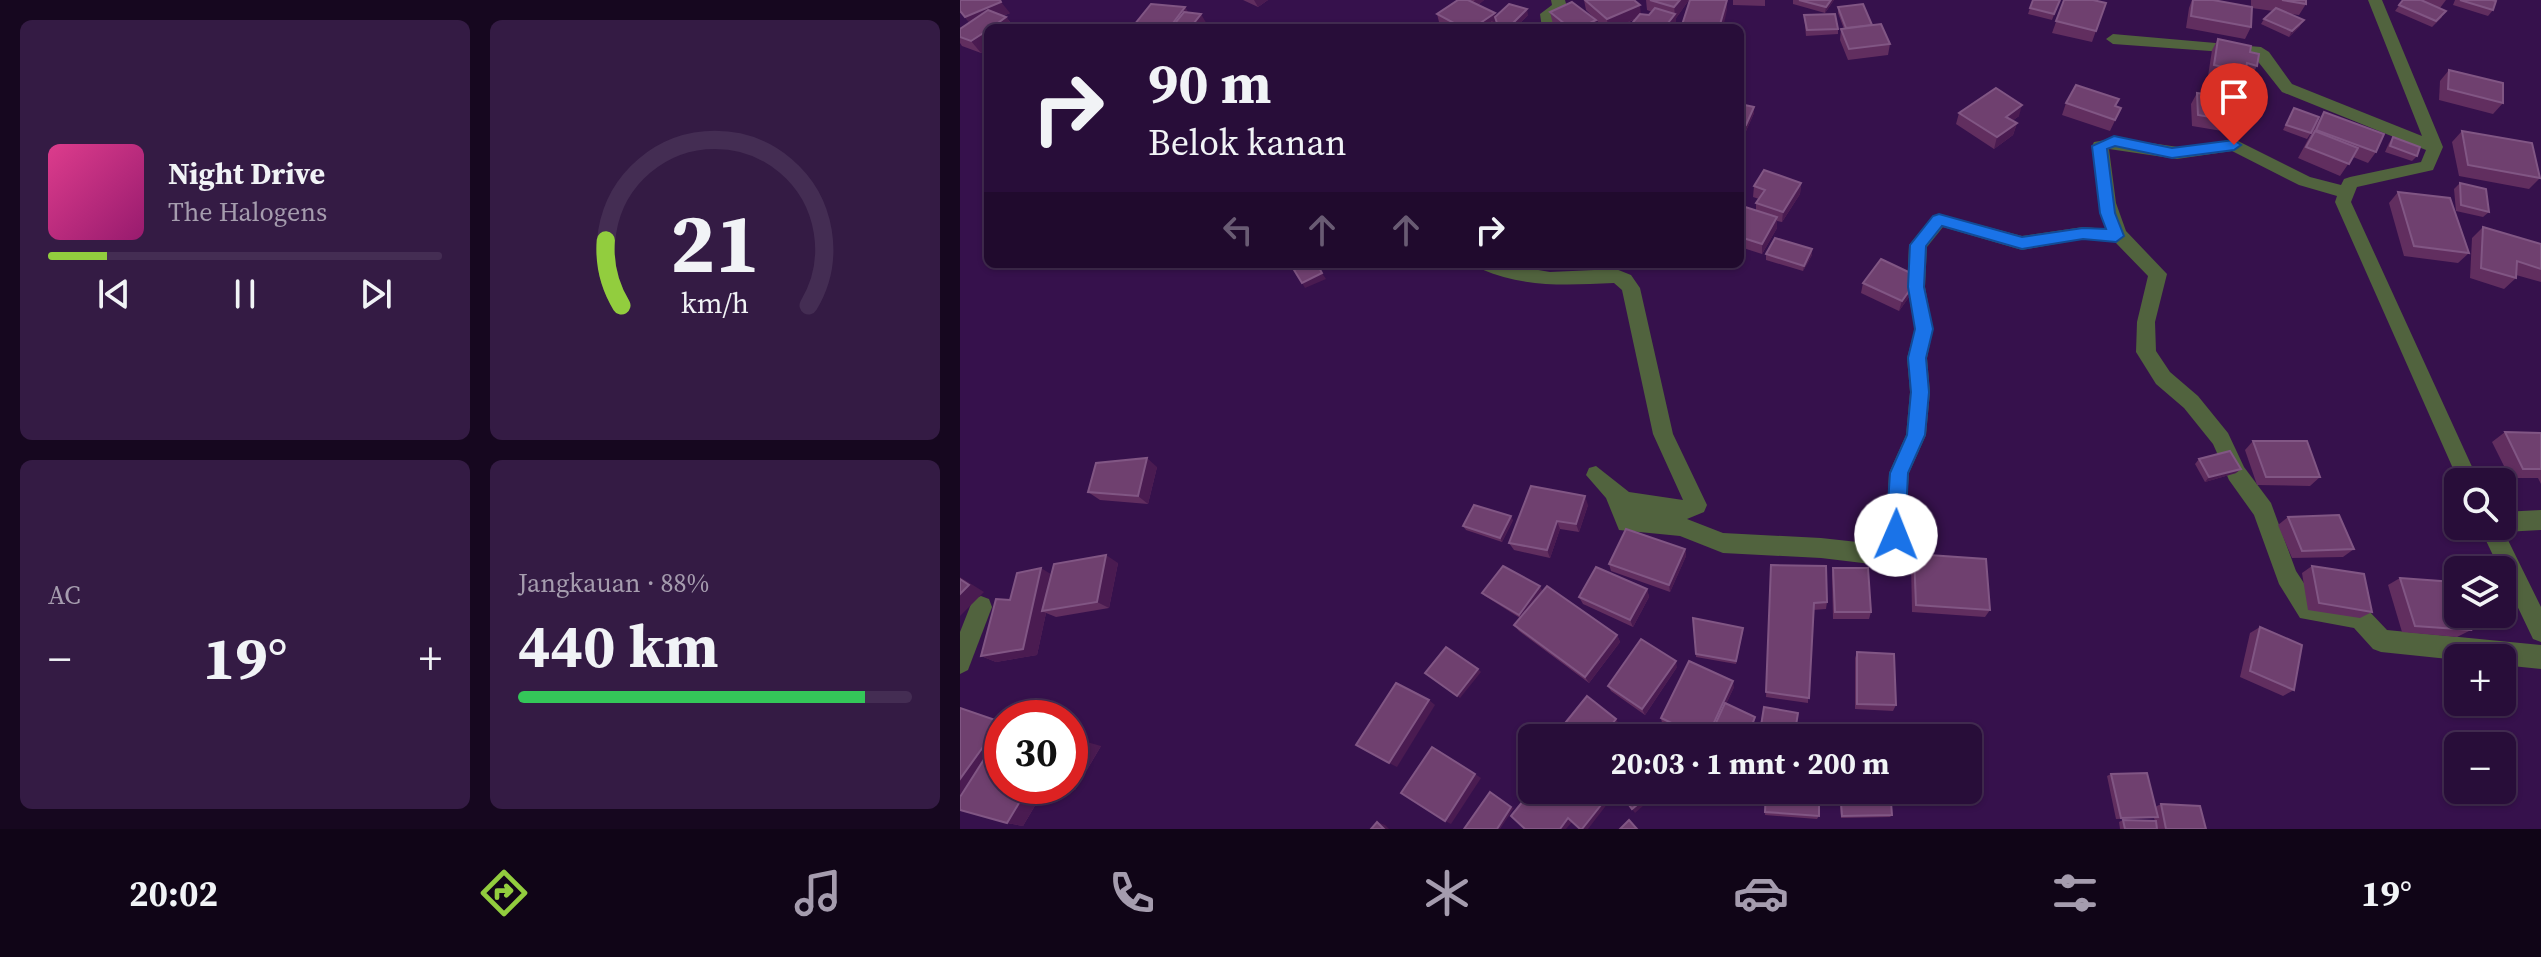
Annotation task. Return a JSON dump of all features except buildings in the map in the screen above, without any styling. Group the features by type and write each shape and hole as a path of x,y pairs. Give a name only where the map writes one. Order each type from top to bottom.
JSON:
{"street":[{"path":"1548,24 1547,14 1560,7 1558,0"},
{"path":"2375,0 2435,147 2427,166 2405,174 2364,178 2350,183 2343,202 2463,468"},
{"path":"2113,39 2256,50 2264,55 2287,88 2435,147"},
{"path":"2345,192 2305,181 2234,145 2172,153 2114,141 2100,146 2108,213 2116,236 2136,259 2158,274 2146,322 2146,352 2163,378 2191,402 2221,439 2236,473 2263,510 2287,577 2308,610 2360,618 2381,641 2541,657"},
{"path":"1616,496 1627,523 1680,526 1723,543 1821,548 1896,557 1895,513 1899,473 1916,435 1920,392 1917,358 1924,329 1916,287 1918,245 1939,220 2022,243 2083,233 2116,236"},
{"path":"1496,268 1516,277 1555,281 1616,276 1629,284 1663,434 1696,505 1685,510 1624,501 1596,475"},
{"path":"2516,521 2541,520"},
{"path":"2497,540 2541,631"},
{"path":"960,662 981,607"}],"route":[{"path":"1896,535 1899,473 1916,435 1920,392 1917,358 1924,329 1916,287 1918,245 1939,220 2022,243 2083,233 2116,236 2108,213 2100,146 2114,141 2172,153 2211,151 2234,145"}]}
